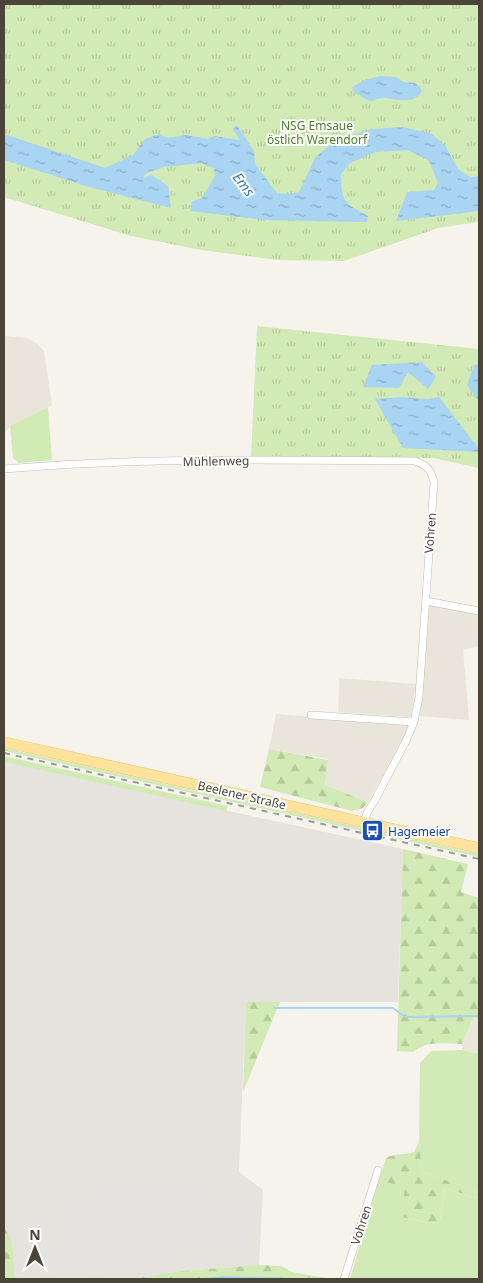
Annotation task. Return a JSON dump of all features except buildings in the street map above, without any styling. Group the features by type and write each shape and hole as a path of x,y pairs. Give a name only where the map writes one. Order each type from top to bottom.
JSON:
{"main road":[{"name":"Beelener Straße","path":"4,742 479,848"}],"street":[{"name":"Mühlenweg","path":"4,469 54,465 236,460 415,461 428,467"},
{"name":"Vohren","path":"364,822 366,813 375,800 406,741 414,722 419,697 434,482 428,467"},
{"path":"426,601 479,611"},
{"path":"311,715 414,722"},
{"name":"Vohren","path":"344,1279 378,1170"}],"shaded area":[{"path":"4,336 26,338 35,342 44,351 52,405 13,424 4,433"},
{"path":"430,604 479,614 479,647 463,649 469,720 420,716"},
{"path":"339,678 417,684 410,717 338,712"},
{"path":"276,714 407,724 408,727 403,740 368,802 325,785 328,759 269,749"},
{"path":"4,762 403,849 398,1002 246,1002 239,1172 263,1190 259,1265 181,1271 131,1279 15,1278 12,1241 4,1227"},
{"path":"473,1018 479,1018 479,1054 462,1050 462,1044"},
{"path":"93,1189 249,1200 248,1252 174,1247 173,1257 128,1255 126,1276 55,1272 60,1207 92,1209"}],"green space":[{"name":"NSG Emsaue östlich Warendorf","path":"4,4 479,4 479,222 438,228 344,261 278,260 201,250 131,236 4,197"},
{"path":"257,326 479,349 479,468 434,458 251,458"},
{"path":"48,407 52,460 19,463 13,458 10,427"},
{"path":"4,748 479,854 479,857 4,751"},
{"path":"269,749 328,760 325,785 368,802 363,808 352,811 260,787"},
{"path":"4,756 228,806 226,811 4,762"},
{"path":"403,849 468,864 461,892 479,898 479,1018 473,1018 462,1044 431,1044 414,1052 397,1051"},
{"path":"246,1002 280,1002 243,1092"},
{"path":"462,1050 479,1054 479,1193 422,1171 419,1142 420,1063 431,1051"},
{"path":"419,1142 422,1171 479,1193 479,1199 445,1188 440,1220 435,1224 401,1217 405,1188 379,1180 386,1158 392,1155 414,1152"},
{"path":"379,1180 406,1188 401,1217 435,1224 440,1220 445,1188 479,1199 479,1279 350,1279"},
{"path":"4,1227 12,1241 15,1279 4,1279"},
{"path":"259,1265 281,1266 292,1272 332,1279 131,1279 181,1271"}],"water":[{"path":"380,76 396,77 404,82 415,83 422,91 415,98 411,99 384,98 371,101 353,91 352,87 365,80"},
{"name":"Ems","path":"237,125 254,151 255,164 277,193 290,194 299,192 315,158 335,140 372,129 403,127 432,134 446,147 458,169 470,177 479,176 479,211 396,221 407,192 434,190 438,183 429,161 408,150 376,152 350,163 341,174 343,196 354,208 368,216 367,222 264,220 190,211 192,201 202,198 215,176 214,168 201,163 164,167 147,173 143,177 152,175 168,186 171,208 89,187 4,160 4,134 105,168 133,155 145,139 159,134 167,138 187,135 208,139 214,136 240,140 233,129"},
{"path":"422,362 436,377 428,389 408,372 399,388 363,387 372,365"},
{"path":"479,364 479,402 467,385 474,365"},
{"path":"401,397 428,399 439,397 479,449 479,452 403,448 375,399"}],"waterway":[{"path":"274,1008 393,1008 405,1017 479,1016"},
{"path":"204,1279 224,1277 293,1279"}],"railway":[{"path":"4,753 479,859"}],"place":[{"name":"Hagemeier","path":"372,831"}]}
